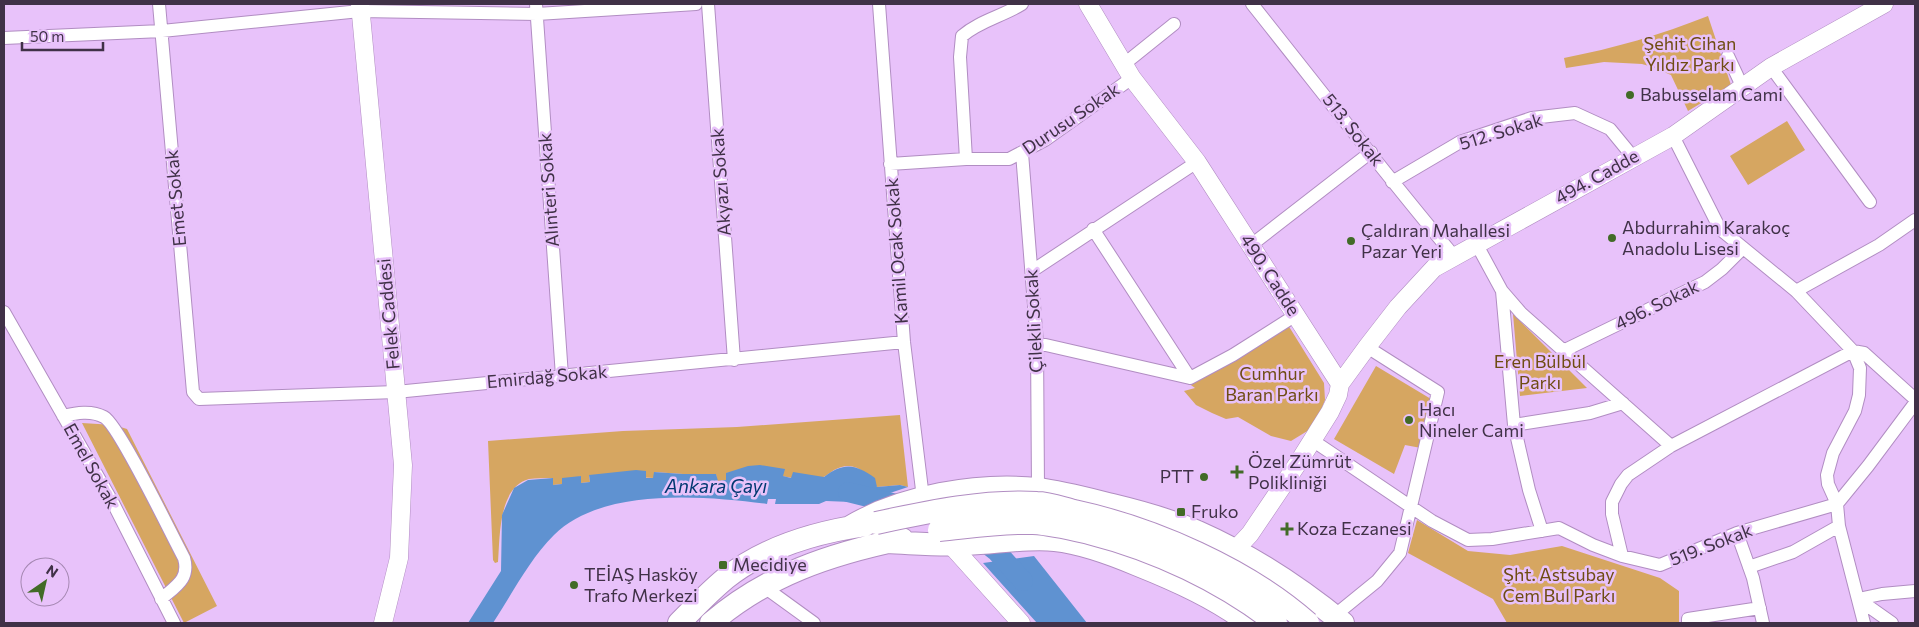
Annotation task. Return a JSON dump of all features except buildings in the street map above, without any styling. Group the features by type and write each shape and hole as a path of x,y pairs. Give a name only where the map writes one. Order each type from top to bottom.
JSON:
{"highway":[{"path":"711,623 738,601 763,586 877,527 919,500 962,491 998,488 1038,489 1132,510 1187,528 1235,550 1295,588 1338,620"},
{"path":"877,527 937,510 999,503 1039,503 1086,513 1138,529 1198,554 1254,584 1308,623"},
{"path":"951,540 990,524 1035,523 1073,529 1105,537 1144,550 1186,569 1237,596 1276,623"},
{"path":"679,623 726,578 760,557 804,538 850,527 877,527 951,540 1054,540 1089,547 1162,574 1211,598 1249,623"},
{"path":"1162,574 1178,575 1188,567 1192,560 1196,546 1196,537 1187,528"},
{"path":"1211,598 1199,584 1197,576 1200,560 1212,550 1235,550"},
{"path":"1211,598 1236,596 1243,591 1247,583 1249,574 1247,565 1235,550"},
{"path":"1257,623 1254,610 1261,595 1270,587 1279,585 1295,588"}],"street":[{"name":"Emet Sokak","path":"160,4 193,392"},
{"path":"4,38 162,31 360,7 537,9 696,4"},
{"name":"Akyazı Sokak","path":"708,4 734,360"},
{"name":"Kamil Ocak Sokak","path":"879,4 904,342 919,500"},
{"path":"966,159 960,57 962,36 972,27 1008,13 1022,4"},
{"name":"490. Cadde","path":"1088,4 1128,71 1197,162 1340,384"},
{"name":"513. Sokak","path":"1252,4 1371,152 1392,182 1454,256"},
{"name":"494. Cadde","path":"1340,384 1398,307 1434,268 1672,136 1771,67 1884,4"},
{"name":"Felek Caddesi","path":"360,7 402,465 399,558 382,623"},
{"name":"Alınteri Sokak","path":"537,9 562,376"},
{"name":"Durusu Sokak","path":"890,164 966,159 1009,159 1022,153 1045,140 1128,71 1174,24"},
{"path":"1728,56 1742,86"},
{"path":"1771,67 1870,202"},
{"name":"512. Sokak","path":"1392,182 1460,142 1532,118 1575,113 1610,129 1633,157"},
{"path":"1672,136 1720,229 1796,291 1853,351 1860,368 1859,394 1855,411 1833,453 1828,467 1828,484 1837,504 1839,526 1864,623"},
{"path":"1250,246 1371,152"},
{"name":"Çilekli Sokak","path":"1022,153 1037,343 1038,489"},
{"path":"1032,271 1197,162"},
{"path":"1796,291 1879,245 1915,220"},
{"path":"1093,229 1190,378"},
{"path":"1477,245 1502,291 1521,313 1671,446"},
{"name":"496. Sokak","path":"1564,351 1705,282 1722,269 1743,248"},
{"path":"1502,291 1514,425 1529,490 1542,531"},
{"name":"Emel Sokak","path":"4,312 113,503 174,623"},
{"path":"1037,343 1190,378 1233,355 1296,315"},
{"name":"Emirdağ Sokak","path":"193,392 199,399 396,392 904,342"},
{"path":"1338,620 1377,581 1400,553 1438,392 1367,347"},
{"path":"1622,556 1612,514 1612,502 1615,495 1628,475 1671,446 1853,351 1864,353 1915,399"},
{"path":"1235,550 1250,534 1330,412 1338,395 1340,384"},
{"path":"1514,425 1590,413 1623,403"},
{"path":"1837,504 1915,403"},
{"path":"63,416 77,412 92,413 106,418 123,442 184,558 187,568 184,577 161,599"},
{"name":"519. Sokak","path":"1312,440 1410,507 1468,540 1492,539 1559,528 1593,545 1622,556 1660,565 1736,533 1837,504"},
{"path":"1749,567 1793,552 1839,526"},
{"path":"1736,533 1749,567 1763,623"},
{"path":"951,540 1021,623"},
{"path":"763,586 814,623"},
{"path":"1858,599 1882,594 1915,591"},
{"path":"1858,599 1892,623"},
{"path":"1688,623 1688,620 1760,608"}],"green space":[{"name":"Şehit Cihan Yıldız Parkı","path":"1708,16 1731,85 1688,111 1671,75 1652,67 1642,64 1604,62 1566,68 1564,58 1637,40"},
{"path":"1787,121 1805,150 1748,185 1730,156"},
{"name":"Eren Bülbül Parkı","path":"1513,314 1587,388 1520,396"},
{"name":"Cumhur Baran Parkı","path":"1288,325 1324,383 1325,400 1309,430 1291,441 1271,436 1238,417 1226,419 1196,405 1184,391 1195,388 1184,380"},
{"path":"1376,366 1431,399 1421,448 1405,445 1394,474 1334,439"},
{"path":"900,415 908,487 900,485 877,487 864,472 848,466 834,470 820,478 782,476 784,469 726,473 726,480 717,482 716,474 654,472 654,478 589,475 590,482 581,483 581,476 562,484 553,485 552,478 529,479 519,484 511,492 506,502 501,527 498,562 495,563 493,560 488,441 623,431 737,427"},
{"path":"82,423 114,425 127,429 217,606 184,623"},
{"name":"Şht. Astsubay Cem Bul Parkı","path":"1417,520 1468,551 1510,555 1562,546 1660,578 1679,591 1679,623 1507,623 1493,599 1408,553"}],"water":[{"path":"760,465 785,469 783,476 791,478 793,472 824,477 838,469 850,467 861,470 875,478 877,487 900,485 908,487 866,501 775,504 776,499 768,499 767,504 685,498 626,502 599,509 574,520 554,535 529,566 493,623 468,623 501,571 502,515 514,488 528,480 553,478 553,485 562,484 562,478 581,476 581,483 590,482 589,475 636,470 646,471 646,478 653,478 654,472 716,474 718,481 726,480 726,473 748,466"},
{"path":"1034,556 1087,623 1037,623 983,563"}],"waterway":[{"name":"Ankara Çayı","path":"848,492 908,507"},
{"name":"Ankara Çayı","path":"978,537 997,552 1023,581"}],"place":[{"name":"Babusselam Cami","path":"1630,95"},
{"name":"Abdurrahim Karakoç Anadolu Lisesi","path":"1612,238"},
{"name":"Çaldıran Mahallesi Pazar Yeri","path":"1351,241"},
{"name":"Hacı Nineler Cami","path":"1409,420"},
{"name":"Özel Zümrüt Polikliniği","path":"1237,472"},
{"name":"PTT","path":"1204,477"},
{"name":"Fruko","path":"1181,512"},
{"name":"Koza Eczanesi","path":"1287,529"},
{"name":"Mecidiye","path":"723,565"},
{"name":"TEİAŞ Hasköy Trafo Merkezi","path":"574,585"}]}
